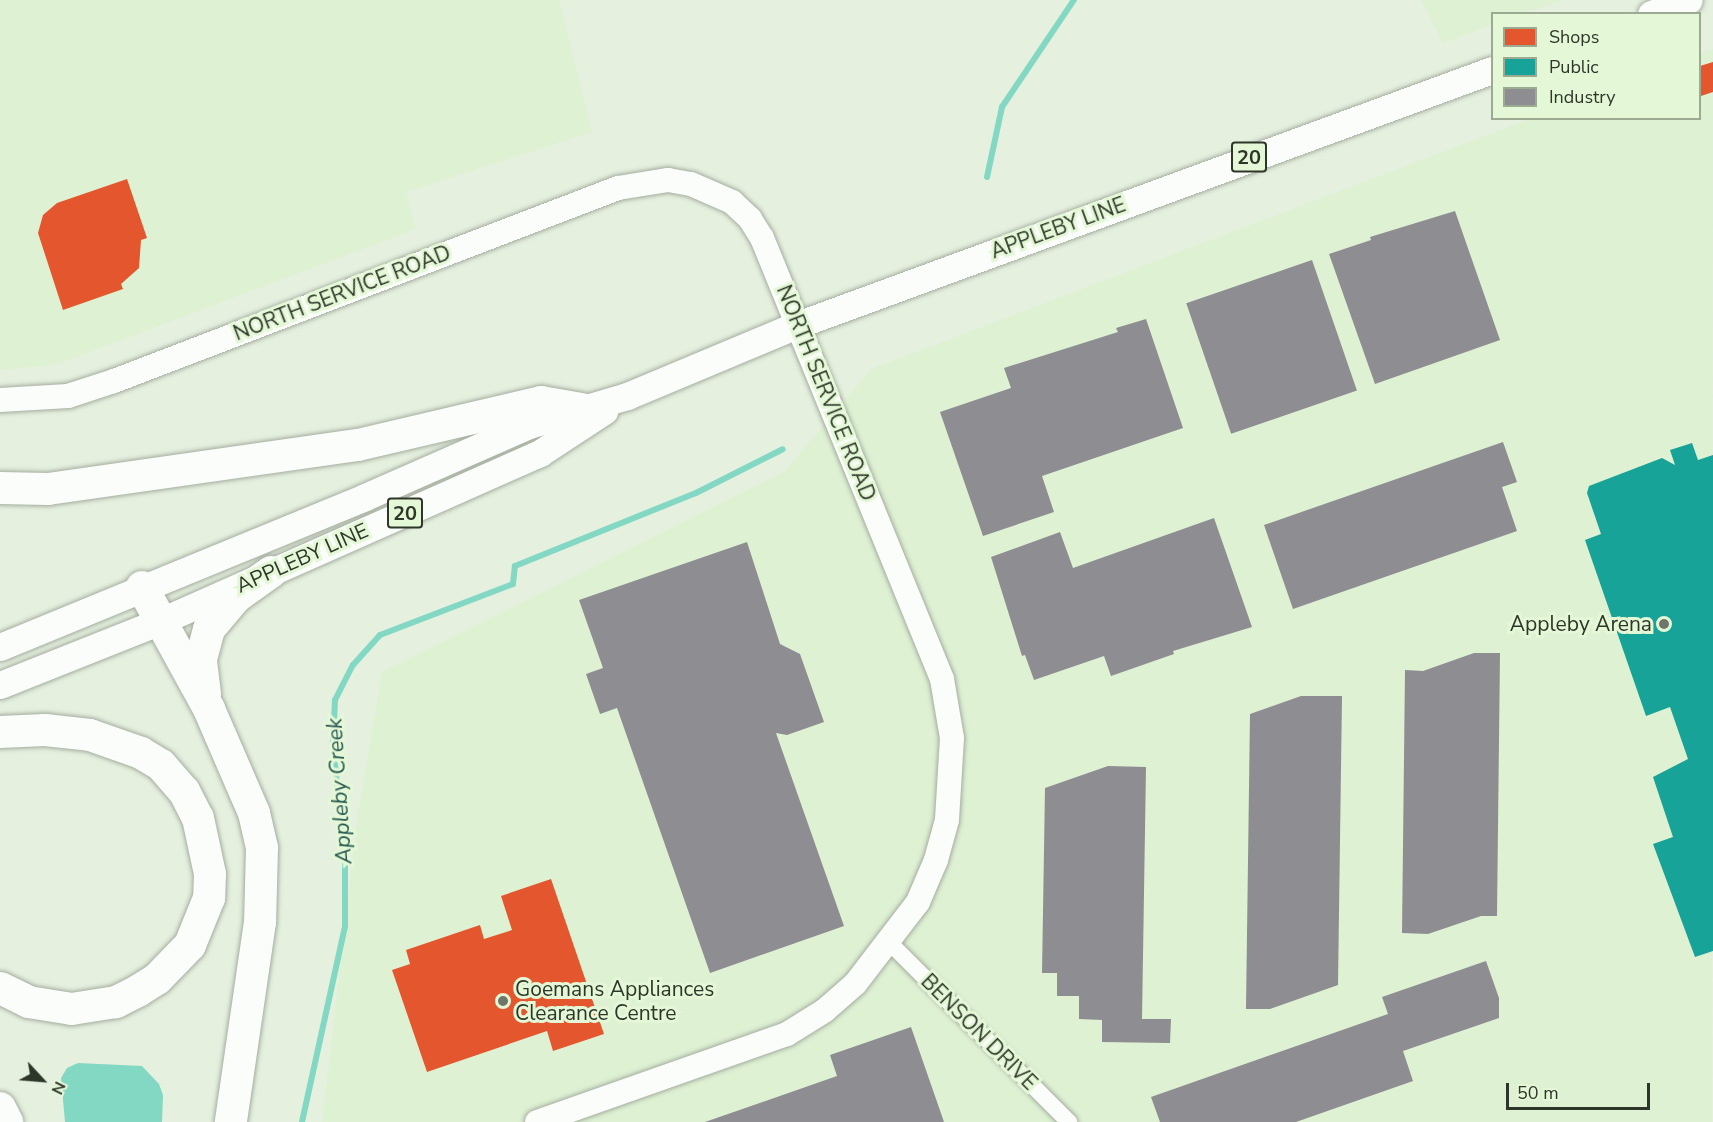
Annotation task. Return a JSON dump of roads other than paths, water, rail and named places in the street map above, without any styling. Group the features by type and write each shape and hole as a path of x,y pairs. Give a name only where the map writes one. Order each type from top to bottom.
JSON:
{"highway":[{"path":"0,488 48,489 358,445 541,402 581,409"},
{"path":"208,710 200,674 209,629 236,597 271,572"},
{"path":"142,586 208,710 254,813 262,860 260,922 231,1122"},
{"path":"0,732 45,729 90,735 141,753 161,765 184,791 198,818 210,874 209,898 190,945 157,979 138,991 116,1002 72,1010 29,1002 0,988"},
{"path":"0,1108 7,1122"}],"main road":[{"path":"1656,12 1689,0"},
{"name":"APPLEBY LINE","path":"0,647 142,586 364,497 529,424 627,396 796,325 1491,70"},
{"name":"APPLEBY LINE","path":"0,686 161,621 540,453 627,396"}],"street":[{"name":"NORTH SERVICE ROAD","path":"0,400 68,396 114,381 571,204 618,188 668,180 713,191 750,219 762,238 942,679 952,738 947,820 936,860 918,902 855,984 787,1034 537,1122"},
{"name":"BENSON DRIVE","path":"889,942 1069,1122"}],"water":[{"path":"78,1063 142,1066 159,1084 163,1095 162,1122 65,1122 61,1078 67,1068"}],"waterway":[{"name":"Appleby Creek","path":"987,177 1002,107 1074,0"},
{"name":"Appleby Creek","path":"302,1122 345,926 345,861 333,744 335,700 353,665 380,635 513,584 515,566 696,493 783,449"}],"place":[{"name":"Appleby Arena","path":"1664,624"},
{"name":"Goemans Appliances Clearance Centre","path":"503,1001"}]}
